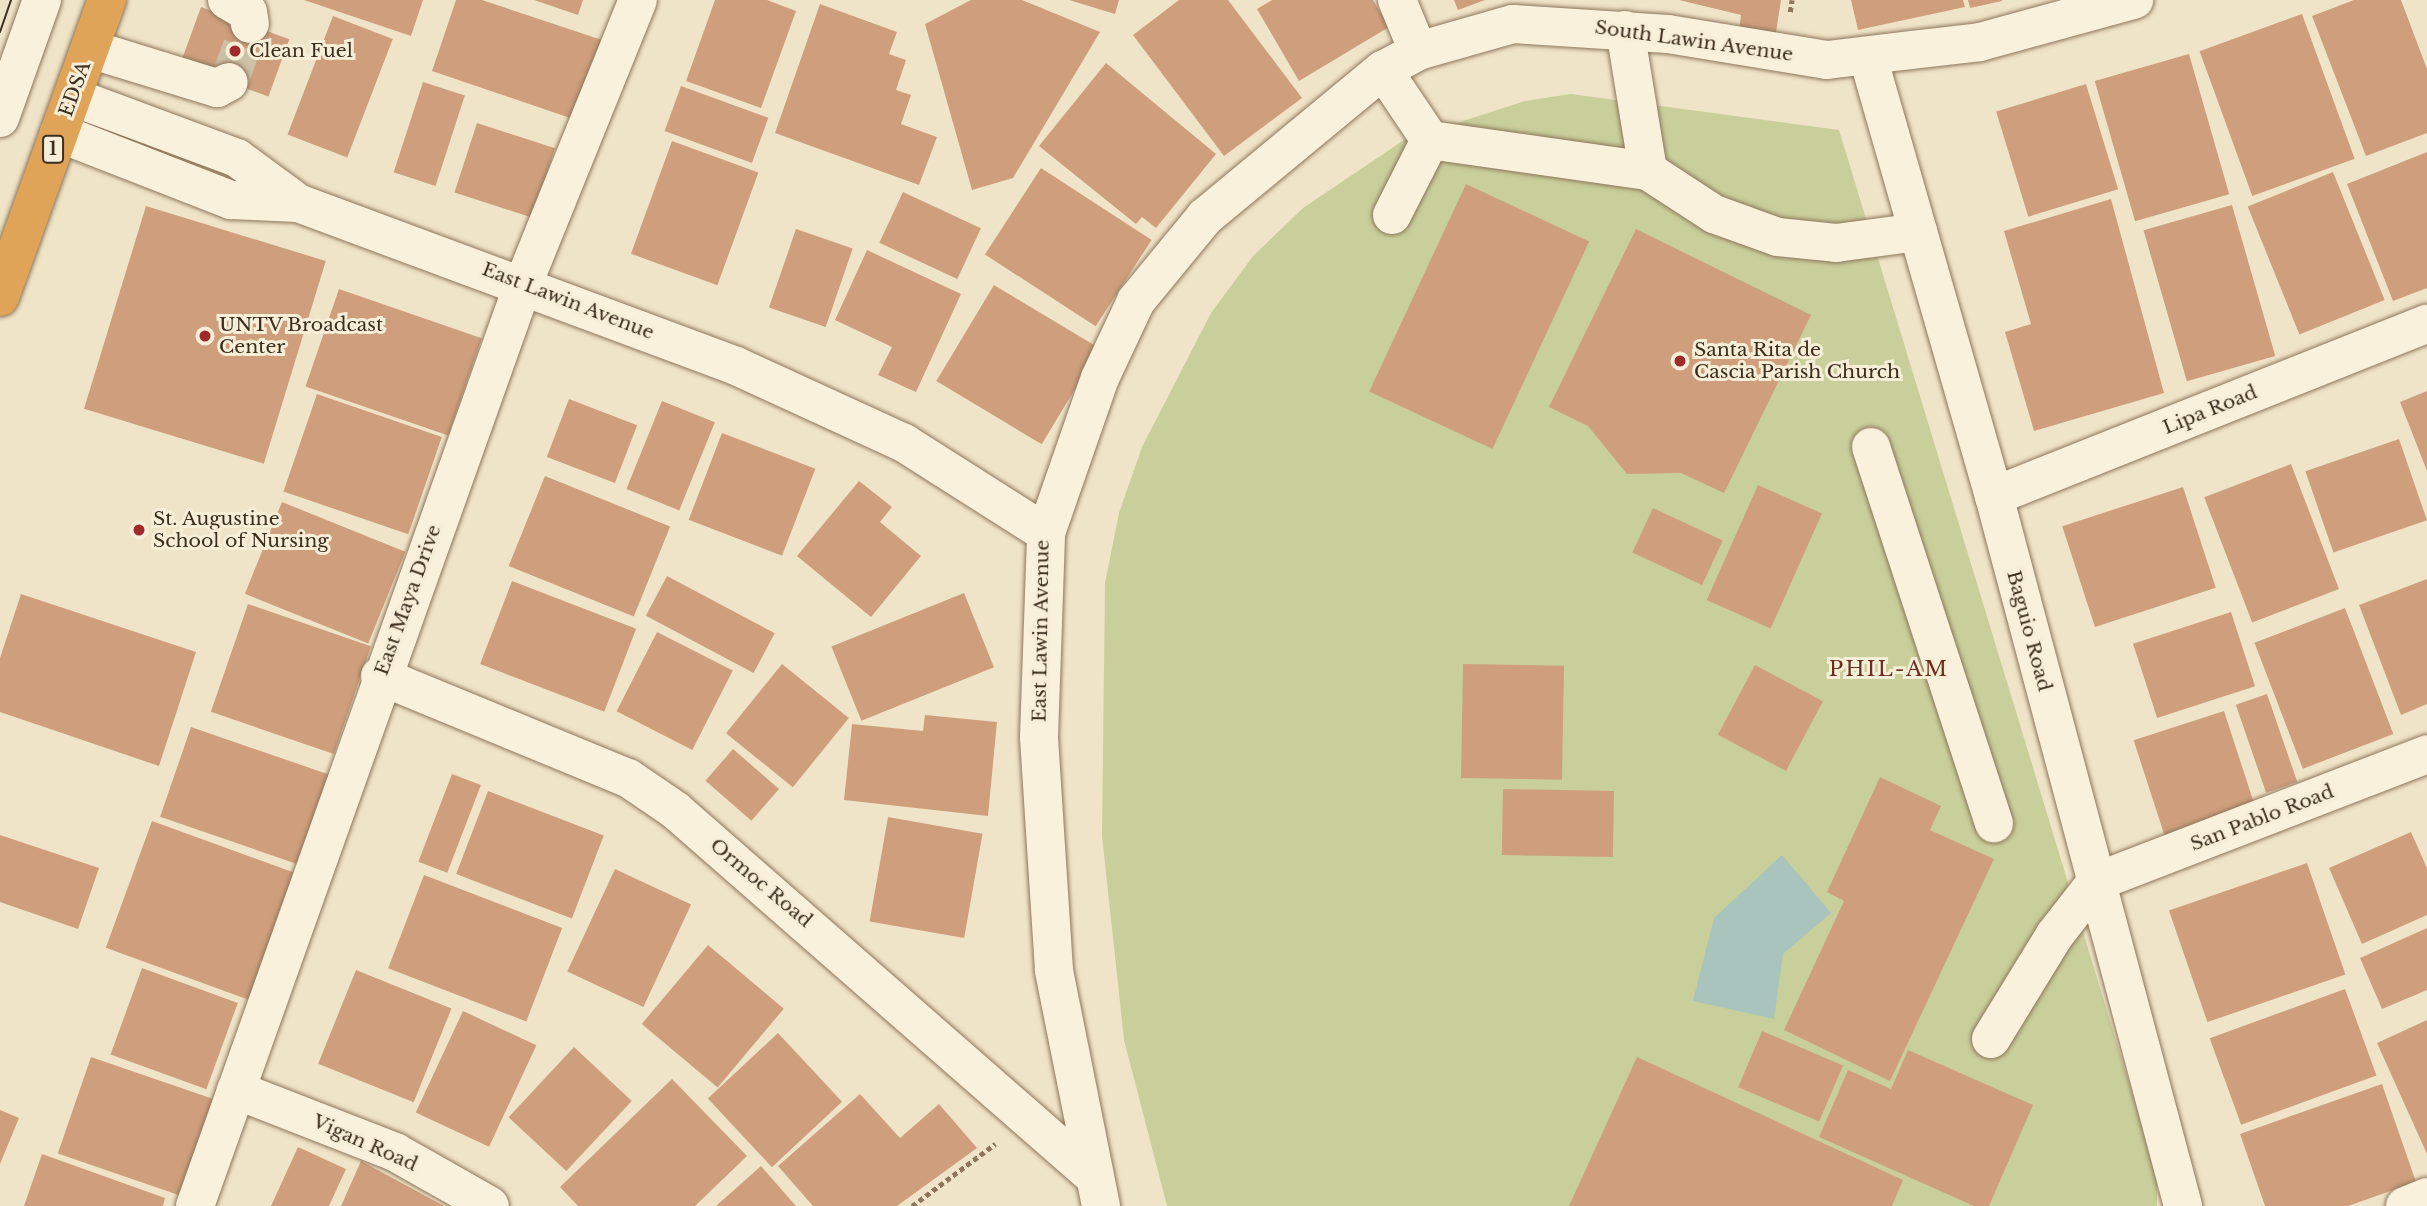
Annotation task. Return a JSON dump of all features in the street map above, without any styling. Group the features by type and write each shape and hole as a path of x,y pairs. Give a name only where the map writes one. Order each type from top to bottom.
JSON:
{"highway":[{"name":"EDSA","path":"0,297 107,0"}],"street":[{"path":"0,118 42,0"},
{"name":"East Maya Drive","path":"195,1206 380,676 524,282 638,0"},
{"path":"1396,0 1418,51"},
{"name":"South Lawin Avenue","path":"1046,533 1100,378 1136,301 1236,187 1383,70 1418,51 1513,24 1625,30 1827,60 1980,43 2134,0"},
{"path":"1625,30 1648,171"},
{"path":"90,49 217,88 229,82"},
{"name":"Baguio Road","path":"1868,57 1994,496 2183,1206"},
{"path":"1383,70 1430,140 1648,171 1714,214 1778,237 1836,243 1918,232"},
{"name":"East Lawin Avenue","path":"73,97 237,158 298,202 524,282 736,366 904,443 1046,533 1039,737 1054,970 1096,1189"},
{"name":"East Lawin Avenue","path":"59,133 231,200 298,202"},
{"path":"1392,215 1430,140"},
{"name":"Lipa Road","path":"1994,496 2427,324"},
{"path":"1871,447 1994,823"},
{"name":"Ormoc Road","path":"380,676 637,784 1031,1118 1096,1189"},
{"name":"San Pablo Road","path":"2096,882 2427,754"},
{"path":"1991,1039 2054,936 2096,882"},
{"name":"Vigan Road","path":"236,1090 395,1152 490,1206"},
{"path":"2404,1206 2427,1197"}],"path":[{"path":"912,1206 1031,1118"}],"green space":[{"path":"1571,94 1839,130 2157,1175 2157,1206 1167,1206 1124,1040 1102,836 1105,583 1119,513 1142,447 1211,313 1253,256 1303,208 1404,140 1525,101"}],"water":[{"path":"1782,855 1831,913 1783,954 1774,1019 1693,1001 1714,918"}],"building":[{"path":"304,0 423,0 411,36"},
{"path":"456,0 482,0 602,40 576,120 432,71"},
{"path":"534,0 583,0 578,15"},
{"path":"715,0 767,0 796,11 761,108 686,81"},
{"path":"971,0 1022,0 1100,32 1013,178 972,190 925,24"},
{"path":"1069,0 1119,0 1115,14"},
{"path":"1179,0 1228,0 1302,98 1224,156 1133,35"},
{"path":"1272,0 1373,0 1389,27 1299,81 1257,9"},
{"path":"1454,0 1485,0 1458,10"},
{"path":"1679,0 1781,0 1774,45 1738,39 1741,15"},
{"path":"1851,0 1963,0 1965,7 1858,30"},
{"path":"1968,0 2002,0 2002,1 1970,8"},
{"path":"2354,0 2401,0 2427,69 2427,133 2366,156 2312,16"},
{"path":"820,4 897,32 889,54 906,60 896,90 911,95 901,124 937,137 919,185 775,133"},
{"name":"Clean Fuel","path":"201,7 289,39 268,96 180,64"},
{"path":"2302,14 2355,159 2252,196 2200,51"},
{"path":"333,16 393,39 347,158 287,135"},
{"path":"2189,54 2229,194 2135,221 2095,81"},
{"path":"1106,63 1216,154 1156,228 1142,217 1136,224 1039,146"},
{"path":"423,82 465,96 435,186 394,172"},
{"path":"2086,84 2118,189 2028,217 1996,111"},
{"path":"681,86 768,118 752,163 665,131"},
{"path":"477,123 555,148 532,218 454,192"},
{"path":"672,141 758,172 717,285 631,254"},
{"path":"2427,152 2427,288 2393,301 2347,184"},
{"path":"1041,168 1152,240 1096,326 985,254"},
{"path":"2333,172 2385,300 2299,334 2248,206"},
{"path":"1466,184 1589,241 1492,449 1369,392"},
{"path":"903,192 981,228 957,279 879,243"},
{"path":"2111,199 2164,393 2034,431 2005,332 2031,324 2004,231"},
{"path":"2232,205 2275,356 2187,381 2144,230"},
{"name":"UNTV Broadcast Center","path":"146,206 326,261 264,464 84,409"},
{"path":"796,229 853,249 826,327 769,307"},
{"name":"Santa Rita de Cascia Parish Church","path":"1636,229 1811,315 1724,493 1681,473 1627,474 1588,426 1549,407"},
{"path":"867,250 961,294 916,392 878,375 892,347 835,320"},
{"path":"994,285 1099,348 1042,444 936,381"},
{"path":"339,289 482,338 448,436 305,386"},
{"path":"2427,391 2427,471 2400,402"},
{"path":"317,394 442,437 408,534 283,491"},
{"path":"569,399 637,425 615,483 547,457"},
{"path":"662,401 715,422 679,510 626,489"},
{"path":"722,433 815,469 782,556 689,520"},
{"path":"2399,439 2427,520 2333,553 2305,471"},
{"path":"2291,464 2339,589 2252,622 2204,497"},
{"path":"545,476 670,527 634,617 509,566"},
{"path":"859,481 892,507 880,522 921,556 871,617 797,556"},
{"path":"1758,485 1822,513 1771,629 1707,600"},
{"path":"2183,487 2216,588 2095,627 2062,526"},
{"path":"282,502 405,552 368,644 245,594"},
{"path":"1653,508 1723,541 1702,585 1632,552"},
{"path":"667,576 775,633 754,673 646,616"},
{"path":"2427,579 2427,704 2401,715 2359,605"},
{"path":"512,581 636,629 604,712 480,664"},
{"path":"964,593 994,667 861,721 831,647"},
{"path":"21,594 196,652 159,766 0,712 0,658"},
{"path":"248,604 371,646 334,754 211,712"},
{"path":"2345,608 2393,734 2303,769 2254,643"},
{"path":"2231,612 2255,686 2157,718 2133,644"},
{"path":"657,632 733,671 692,750 617,711"},
{"path":"782,664 849,718 793,787 726,733"},
{"path":"1463,664 1564,666 1562,780 1461,778"},
{"path":"1755,665 1823,701 1786,771 1718,735"},
{"path":"2267,694 2297,782 2266,793 2236,705"},
{"path":"2224,711 2255,806 2165,835 2134,740"},
{"path":"925,715 997,722 988,816 844,800 852,724 923,731"},
{"path":"191,727 337,777 306,867 160,817"},
{"path":"733,749 779,789 751,821 705,781"},
{"path":"452,774 481,785 447,873 418,862"},
{"path":"1880,777 1941,806 1930,830 1994,859 1890,1081 1784,1030 1844,901 1827,892"},
{"path":"1503,789 1614,791 1613,857 1502,855"},
{"path":"488,791 604,835 572,919 456,874"},
{"path":"888,817 983,834 964,938 870,921"},
{"path":"152,821 309,878 263,1005 106,948"},
{"path":"2411,832 2427,868 2427,915 2362,944 2329,868"},
{"path":"0,835 99,868 78,929 0,902"},
{"path":"2307,863 2345,975 2207,1022 2169,911"},
{"path":"615,869 691,904 643,1007 567,971"},
{"path":"424,875 562,928 526,1021 388,968"},
{"path":"2427,928 2427,990 2382,1009 2360,958"},
{"path":"708,945 784,1009 718,1088 642,1024"},
{"path":"142,968 238,1003 206,1089 111,1054"},
{"path":"356,970 451,1009 414,1102 318,1064"},
{"path":"2345,989 2376,1075 2241,1125 2210,1038"},
{"path":"463,1011 536,1045 489,1147 416,1113"},
{"path":"2427,1020 2427,1154 2377,1043"},
{"path":"1762,1031 1843,1065 1819,1122 1738,1087"},
{"path":"778,1033 842,1102 772,1167 708,1098"},
{"path":"574,1047 632,1101 566,1171 509,1117"},
{"path":"1908,1050 2033,1105 1989,1206 1974,1206 1819,1137 1848,1070 1891,1089"},
{"path":"91,1057 221,1102 187,1198 58,1153"},
{"path":"1637,1057 1903,1180 1892,1206 1569,1206"},
{"path":"672,1079 747,1156 695,1206 578,1206 560,1187"},
{"path":"2382,1084 2416,1182 2348,1206 2265,1206 2240,1134"},
{"path":"860,1094 900,1138 939,1104 977,1148 897,1206 813,1206 778,1166"},
{"path":"0,1110 19,1118 0,1164"},
{"path":"298,1147 346,1169 329,1206 271,1206"},
{"path":"42,1154 165,1198 163,1206 24,1206"},
{"path":"361,1161 444,1206 341,1206"},
{"path":"761,1166 796,1206 716,1206"}],"tunnel":[{"path":"229,82 250,24"}],"tram line":[{"path":"0,32 11,0"}],"place":[{"name":"Clean Fuel","path":"235,51"},
{"name":"UNTV Broadcast Center","path":"205,336"},
{"name":"Santa Rita de Cascia Parish Church","path":"1680,361"},
{"name":"St. Augustine School of Nursing","path":"139,530"}],"district":[{"name":"PHIL-AM","path":"1889,669"}]}
